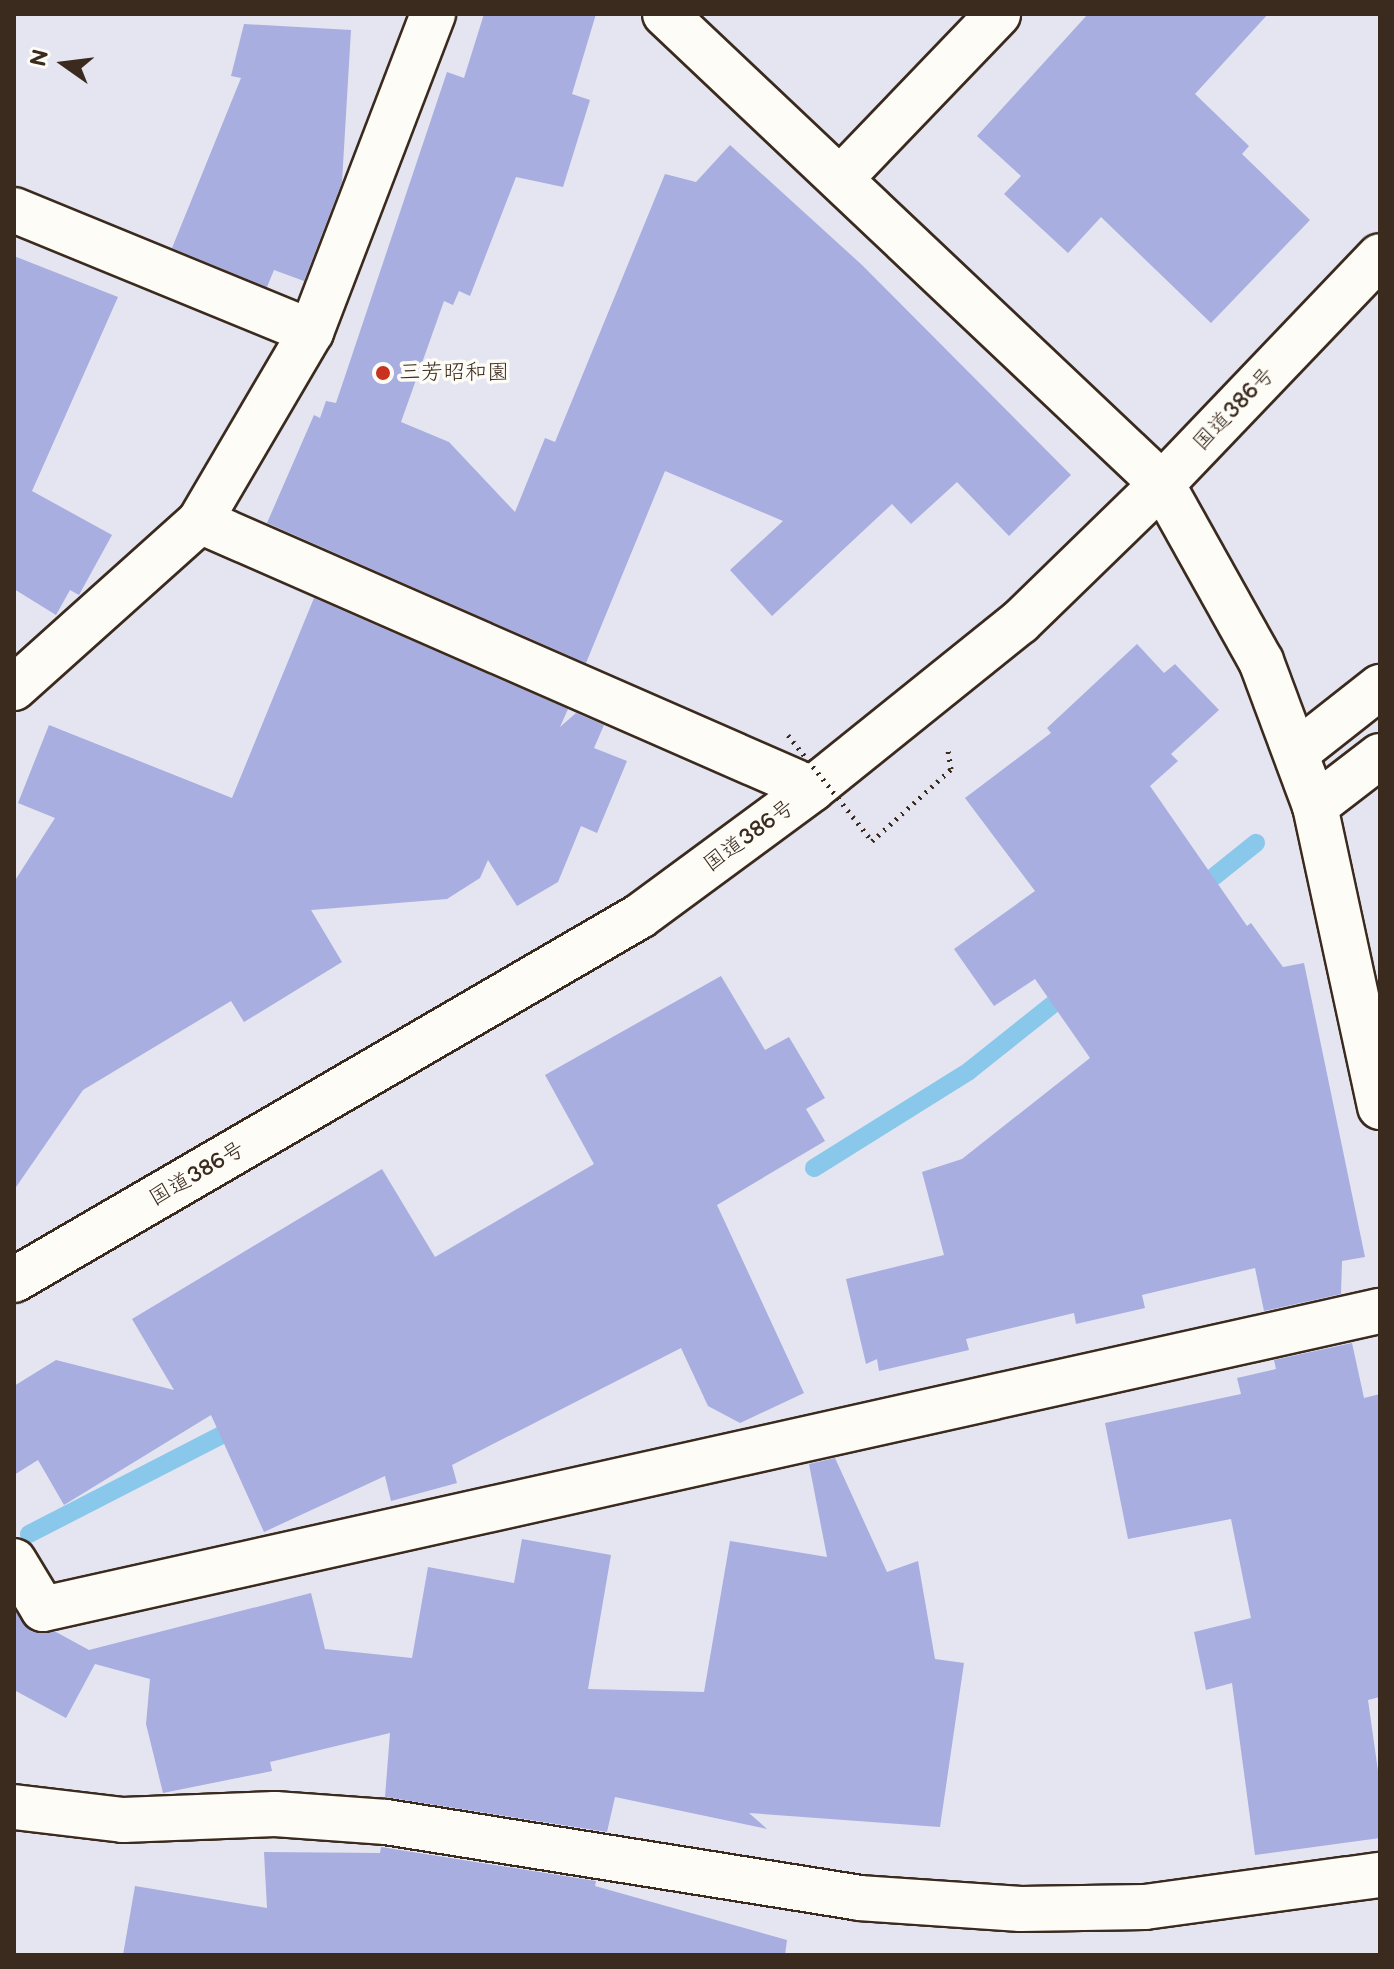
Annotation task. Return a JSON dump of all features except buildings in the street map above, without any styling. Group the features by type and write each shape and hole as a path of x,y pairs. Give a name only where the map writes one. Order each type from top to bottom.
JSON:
{"main road":[{"path":"14,688 200,521 311,332 433,14"},
{"path":"665,14 1162,484 1261,661 1315,806 1380,1107"},
{"path":"841,178 998,14"},
{"path":"14,210 311,332"},
{"name":"国道386号","path":"14,1280 640,916 812,789 1020,622 1162,484 1380,256"},
{"path":"200,521 812,789"},
{"path":"1296,753 1380,687"},
{"path":"1315,806 1380,756"},
{"path":"14,1561 43,1609 1380,1311"},
{"path":"14,1807 123,1820 275,1814 386,1822 859,1898 1021,1909 1145,1907 1380,1875"}],"path":[{"path":"788,735 872,841 951,769 948,749"}],"waterway":[{"path":"1196,891 1256,843"},
{"path":"814,1168 969,1071 1072,989"},
{"path":"29,1534 239,1426"}],"place":[{"name":"三芳昭和園","path":"383,373"}]}
